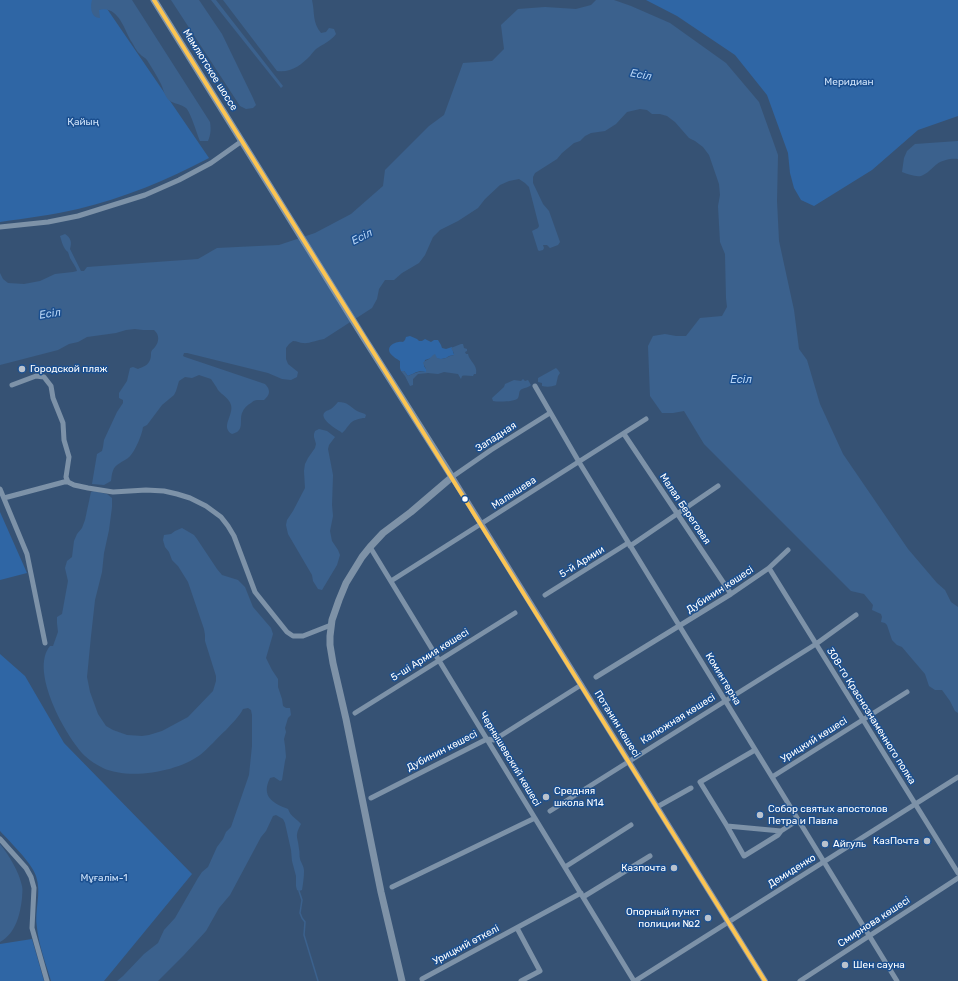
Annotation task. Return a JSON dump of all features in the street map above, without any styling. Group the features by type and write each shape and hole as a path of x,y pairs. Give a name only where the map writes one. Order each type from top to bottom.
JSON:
{"highway":[{"name":"Мамлютское шоссе","path":"154,0 452,478"},
{"path":"402,981 346,719 332,663 330,645 331,625 346,583 370,547 383,533 452,478"}],"main road":[{"name":"Потанин көшесі","path":"452,478 765,981"}],"street":[{"path":"0,227 48,222 78,216 145,195 179,180 210,163 242,141"},
{"path":"12,385 36,376 44,377 51,386 53,398 63,423 64,440 69,456 66,477 68,482"},
{"name":"Коминтерна","path":"535,386 578,462 897,981"},
{"name":"Западная","path":"452,478 491,450 550,413"},
{"name":"Малышева","path":"391,581 646,419"},
{"name":"Малая Береговая","path":"624,434 731,594"},
{"path":"4,498 68,482 74,485 113,492 146,490 164,491 190,498 206,506 221,517 228,526 234,536 255,592 287,632 293,636 303,636 331,625"},
{"name":"5-й Армии","path":"545,595 677,514 718,486"},
{"path":"0,489 27,554 45,642"},
{"name":"Чернышевский көшесі","path":"370,547 634,981"},
{"name":"Дубинин көшесі","path":"596,677 731,594 769,568 788,550"},
{"name":"308-го Краснознаменного полка","path":"769,568 958,873"},
{"name":"5-ші Армия көшесі","path":"355,713 515,613"},
{"name":"Калюжная көшесі","path":"550,811 816,644 856,615"},
{"name":"Дубинин көшесі","path":"371,798 487,739 494,740 581,686"},
{"name":"Урицкий көшесі","path":"772,777 906,692"},
{"path":"755,750 700,782 744,856 778,835 781,831 798,820"},
{"name":"Демиденко","path":"634,981 958,777"},
{"path":"657,807 691,788"},
{"path":"392,887 536,818"},
{"path":"565,867 631,825"},
{"path":"727,826 781,831"},
{"path":"0,838 26,868 31,877 34,888 32,928 47,981"},
{"name":"Урицкий өткелі","path":"422,979 582,895 650,856"},
{"name":"Смирнова көшесі","path":"800,981 958,878"},
{"path":"518,928 540,971 521,981"}],"green space":[{"name":"Қайың","path":"0,0 101,0 209,158 161,181 129,194 95,205 49,215 0,222"},
{"name":"Меридиан","path":"646,0 958,0 958,116 918,130 872,170 814,206 801,200 794,188 790,173 788,153 767,95 735,55 677,16"},
{"path":"410,336 419,341 425,339 431,342 438,340 442,348 446,349 452,347 454,355 441,359 431,358 425,360 424,366 426,372 418,372 408,376 404,371 401,371 400,361 390,353 389,350 393,344 403,342 406,337"},
{"path":"0,512 27,573 0,580"},
{"name":"Мұғалім-1","path":"0,654 25,676 64,743 192,874 104,981 51,981 41,948 36,922 38,882 36,876 30,865 0,831"},
{"path":"32,939 44,981 0,981 0,944"}],"water":[{"path":"92,0 132,0 210,122 210,136 208,141 200,141 192,119 186,108 167,98 153,69 146,59 136,50 116,14 106,9 99,10 100,18 97,18 91,9"},
{"path":"171,0 199,0 222,34 256,105 253,108 246,109 240,106"},
{"path":"211,0 216,0 283,86 281,88"},
{"path":"223,0 312,0 315,21 318,29 321,33 326,32 329,28 334,29 336,34 329,41 316,49 299,65 291,70 277,71"},
{"name":"Есіл","path":"596,0 614,0 670,23 726,63 759,102 778,155 777,201 779,241 794,310 799,349 807,360 820,404 843,454 908,549 937,583 945,590 951,602 958,607 958,713 955,711 942,690 935,690 929,686 925,674 902,647 897,645 892,640 887,625 881,622 881,614 872,610 873,605 864,594 851,591 704,444 684,411 662,413 650,396 648,346 653,336 665,334 686,336 700,318 722,316 727,307 725,254 720,242 718,206 720,195 719,184 709,155 703,147 689,138 675,122 667,116 652,114 647,110 640,109 627,112 616,124 605,131 591,133 585,136 580,141 574,143 557,159 535,173 533,183 543,204 549,211 560,242 558,245 550,248 547,245 543,245 543,250 538,250 532,231 539,226 529,187 519,179 500,185 478,208 458,221 440,230 433,237 425,255 419,263 402,273 394,280 385,280 379,289 377,299 372,308 324,339 305,343 293,341 289,344 286,348 286,359 288,364 298,372 297,377 291,380 282,379 268,373 184,353 183,356 185,357 265,384 269,390 269,394 264,400 255,400 246,407 241,416 239,431 232,434 227,428 231,413 231,405 229,400 218,390 211,379 199,375 192,378 185,377 179,381 174,395 162,405 147,425 143,427 133,453 115,467 111,481 104,485 92,484 97,454 102,451 104,440 117,412 123,403 123,400 119,398 119,393 127,381 130,368 133,367 138,369 146,365 151,359 151,353 158,341 156,332 154,330 135,329 87,337 58,350 0,365 0,273 3,279 8,283 24,284 40,281 55,274 77,271 64,247 60,236 65,234 69,237 71,242 70,249 81,271 84,271 87,267 198,259 217,248 279,245 315,233 351,214 383,186 385,170 429,126 444,115 463,63 492,61 504,49 501,25 518,9 545,7 576,9 591,5"},
{"path":"958,141 958,159 942,161 921,176 914,176 902,172 904,158 907,151 915,144"},
{"path":"463,344 464,348 467,349 465,352 468,354 476,368 476,374 473,376 462,376 461,379 458,374 444,372 438,374 418,374 413,379 413,385 410,386 401,371 404,371 408,376 418,372 426,372 423,363 425,361 435,354 437,358 442,359 452,356 454,353 451,348"},
{"path":"556,368 560,373 556,385 542,386 542,383 538,382 538,378"},
{"path":"523,379 525,381 528,380 531,385 521,390 518,398 499,402 493,401 492,398 504,387 505,384 514,380 521,381"},
{"path":"338,402 346,404 365,414 365,418 350,423 342,433 328,423 323,414"},
{"path":"319,429 327,431 335,437 328,449 333,475 333,516 330,531 332,541 340,555 337,565 322,590 318,589 313,581 312,575 288,534 286,525 287,520 305,488 305,464 315,448 316,444 314,434 315,431"},
{"path":"94,491 107,494 112,498 109,530 102,572 95,600 87,677 90,692 98,714 106,726 127,735 142,736 162,731 188,717 213,691 216,676 205,641 204,629 188,582 178,566 172,560 163,540 164,535 171,534 182,528 194,535 222,575 238,580 245,587 253,607 271,628 273,634 266,658 278,679 278,687 283,706 290,708 291,715 288,718 285,728 286,732 284,739 286,757 282,780 280,781 274,777 270,778 267,790 273,801 288,809 292,816 301,824 297,836 300,859 304,869 302,890 297,890 296,876 285,823 283,819 276,815 273,816 230,895 219,908 206,931 158,981 117,981 144,954 158,943 164,930 175,918 198,878 208,867 226,832 231,827 249,775 252,746 252,715 251,710 248,708 243,709 226,730 200,755 179,766 166,770 139,774 114,772 89,760 77,747 52,703 44,671 45,657 50,646 53,646 58,632 57,617 62,614 68,581 65,568 67,561 72,557 74,541 82,528 91,492"},
{"path":"0,844 10,858 21,881 22,898 20,911 13,929 10,934 0,942"}],"waterway":[{"path":"299,891 302,900 300,913 305,922 304,935 318,981"}],"transit line":[{"path":"154,0 765,981"}],"place":[{"name":"Городской пляж","path":"22,369"},
{"name":"Средняя школа N14","path":"546,797"},
{"name":"Собор святых апостолов Петра и Павла","path":"760,815"},
{"name":"КазПочта","path":"927,841"},
{"name":"Айгуль","path":"825,844"},
{"name":"Казпочта","path":"674,868"},
{"name":"Опорный пункт полиции №2","path":"708,918"},
{"name":"Шен сауна","path":"845,965"}]}
